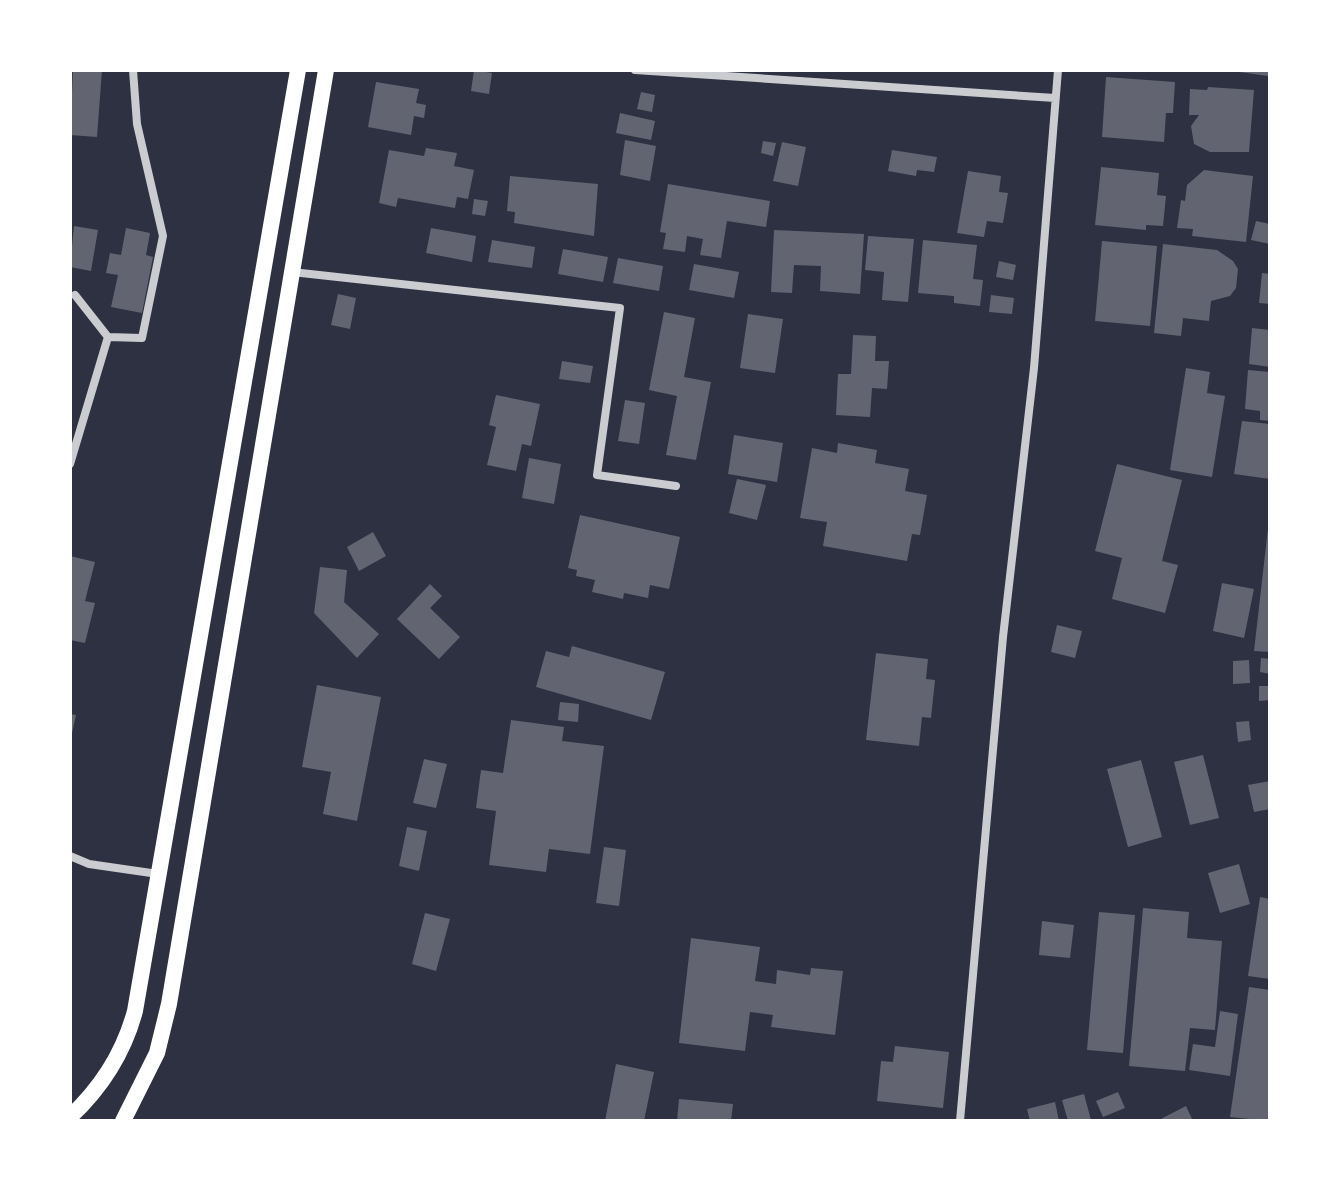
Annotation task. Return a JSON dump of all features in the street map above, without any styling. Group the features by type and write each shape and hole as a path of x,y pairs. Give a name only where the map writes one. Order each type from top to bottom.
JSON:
{"main road":[{"path":"70,1117 86,1103 113,1065 128,1036 159,874 298,70"},
{"path":"123,1121 157,1053 169,1004 326,70"}],"street":[{"path":"108,337 142,338 163,236 137,124 133,70"},
{"path":"635,70 1055,98"},
{"path":"960,1121 1003,637 1034,368 1058,70"},
{"path":"292,272 620,308 597,475 676,486"},
{"path":"75,295 108,337"},
{"path":"70,464 108,337"},
{"path":"70,856 89,864 159,874"}],"building":[{"path":"73,70 102,70 97,137 70,135"},
{"path":"474,70 492,73 489,94 471,91"},
{"path":"1225,70 1269,70 1268,76"},
{"path":"1106,77 1175,82 1173,113 1166,113 1164,142 1102,137"},
{"path":"376,82 419,89 416,103 426,105 424,118 414,116 411,135 368,127"},
{"path":"1208,87 1254,90 1249,152 1210,152 1194,144 1191,126 1199,115 1189,115 1190,89 1207,90"},
{"path":"641,92 655,95 652,112 637,109"},
{"path":"620,113 655,121 651,140 616,133"},
{"path":"625,140 656,146 650,181 620,175"},
{"path":"763,141 776,143 773,156 761,153"},
{"path":"782,142 806,147 798,186 773,181"},
{"path":"426,148 457,153 454,166 474,170 468,199 457,197 455,208 398,198 396,207 379,203 389,150 424,156"},
{"path":"892,150 937,157 934,172 917,170 916,176 888,171"},
{"path":"1101,167 1159,173 1157,195 1166,196 1163,226 1146,225 1146,230 1095,225"},
{"path":"1204,170 1253,176 1246,242 1192,236 1193,229 1177,228 1181,200 1185,201 1187,185"},
{"path":"968,171 1001,176 999,192 1008,193 1003,223 987,221 984,237 957,233"},
{"path":"510,176 598,184 594,236 514,223 515,212 507,211"},
{"path":"668,184 770,201 766,227 727,221 721,258 700,255 703,239 687,236 685,252 663,249 666,233 660,232"},
{"path":"474,199 488,201 485,216 472,214"},
{"path":"1256,221 1270,224 1270,244 1251,240"},
{"path":"74,226 98,230 91,271 70,267"},
{"path":"126,228 150,233 146,255 153,257 142,313 111,307 118,275 106,273 110,253 121,255"},
{"path":"431,228 476,236 472,262 426,253"},
{"path":"774,230 864,234 860,294 820,291 821,266 794,265 792,293 771,292"},
{"path":"868,236 914,239 908,302 882,300 884,272 865,270"},
{"path":"492,240 535,247 532,268 488,262"},
{"path":"923,240 977,245 973,279 983,280 980,306 954,303 954,296 918,293"},
{"path":"1102,241 1157,246 1150,326 1095,321"},
{"path":"1163,244 1217,250 1233,261 1238,269 1236,288 1230,296 1211,301 1209,321 1183,318 1181,336 1154,333"},
{"path":"563,249 608,257 603,282 558,274"},
{"path":"618,258 663,266 659,291 613,283"},
{"path":"999,261 1016,265 1013,280 996,277"},
{"path":"694,264 739,272 734,298 689,290"},
{"path":"1262,273 1270,274 1270,304 1259,303"},
{"path":"338,294 356,298 350,329 331,325"},
{"path":"991,295 1014,298 1012,314 989,312"},
{"path":"664,312 695,318 684,377 711,382 696,460 666,455 677,396 649,390"},
{"path":"748,314 783,319 775,373 740,368"},
{"path":"1252,328 1270,330 1270,367 1249,364"},
{"path":"853,335 876,336 875,361 889,361 887,389 872,388 870,417 836,415 838,374 851,374"},
{"path":"562,361 593,366 590,383 559,379"},
{"path":"1186,368 1210,372 1207,393 1225,396 1212,477 1170,470"},
{"path":"1248,370 1270,372 1270,421 1260,420 1260,411 1245,409"},
{"path":"496,395 540,404 531,446 522,444 516,471 487,465 496,427 489,425"},
{"path":"625,400 645,403 639,444 618,441"},
{"path":"1242,421 1270,424 1270,479 1234,474"},
{"path":"734,435 783,443 777,482 728,474"},
{"path":"838,443 877,450 875,463 909,469 905,491 927,495 920,535 912,534 907,561 823,546 827,522 800,518 812,448 837,453"},
{"path":"529,458 561,464 554,504 522,498"},
{"path":"1117,464 1182,480 1162,561 1178,565 1165,613 1112,599 1122,558 1095,551"},
{"path":"737,479 766,485 757,520 729,513"},
{"path":"580,515 680,537 669,589 650,585 648,598 624,593 623,599 592,592 595,580 576,576 577,570 568,568"},
{"path":"1270,528 1270,652 1254,651"},
{"path":"373,532 386,556 359,571 347,547"},
{"path":"70,556 95,562 85,601 95,603 85,643 70,640"},
{"path":"320,567 347,570 344,602 379,634 357,658 314,613"},
{"path":"1222,583 1254,589 1244,638 1213,631"},
{"path":"430,584 442,596 430,608 460,637 439,659 397,619"},
{"path":"1057,625 1082,631 1075,658 1051,652"},
{"path":"572,646 665,672 651,720 536,687 546,651 569,657"},
{"path":"876,653 928,659 926,679 935,680 931,718 922,717 919,746 866,740"},
{"path":"1261,658 1270,659 1270,674 1260,672"},
{"path":"1249,660 1250,683 1233,684 1233,661"},
{"path":"317,685 381,697 357,821 323,814 331,772 302,767"},
{"path":"1259,686 1270,686 1270,700 1259,701"},
{"path":"560,702 579,704 578,722 558,720"},
{"path":"70,714 76,715 71,738 70,738"},
{"path":"511,720 564,727 562,741 604,746 590,854 549,849 546,872 489,865 496,811 476,808 481,770 503,773"},
{"path":"1249,721 1251,740 1238,742 1236,722"},
{"path":"1203,755 1219,818 1190,825 1174,762"},
{"path":"424,759 447,764 436,808 413,803"},
{"path":"1141,760 1162,837 1128,847 1107,769"},
{"path":"1270,781 1270,809 1254,812 1248,785"},
{"path":"407,827 427,831 419,871 399,866"},
{"path":"604,847 626,850 619,906 596,903"},
{"path":"1239,864 1250,904 1220,913 1208,873"},
{"path":"1260,897 1270,899 1270,979 1248,976"},
{"path":"1143,908 1189,912 1187,938 1222,941 1215,1030 1190,1028 1185,1071 1129,1066"},
{"path":"1099,912 1135,915 1123,1053 1087,1050"},
{"path":"425,913 450,919 436,971 412,964"},
{"path":"1042,921 1074,925 1070,958 1039,955"},
{"path":"691,938 760,947 755,981 776,984 777,970 810,975 811,968 843,971 835,1035 771,1027 773,1015 750,1012 745,1051 679,1043"},
{"path":"1249,987 1270,990 1270,1121 1230,1117"},
{"path":"1220,1011 1238,1014 1230,1076 1189,1070 1193,1044 1215,1047"},
{"path":"895,1046 949,1052 943,1108 877,1101 881,1061 893,1062"},
{"path":"616,1064 654,1072 644,1121 605,1121"},
{"path":"1118,1092 1125,1108 1103,1117 1096,1101"},
{"path":"1084,1094 1091,1120 1068,1121 1062,1100"},
{"path":"679,1099 733,1104 731,1121 677,1121"},
{"path":"1055,1102 1059,1121 1030,1121 1027,1109"},
{"path":"1186,1106 1193,1121 1157,1121"}]}
